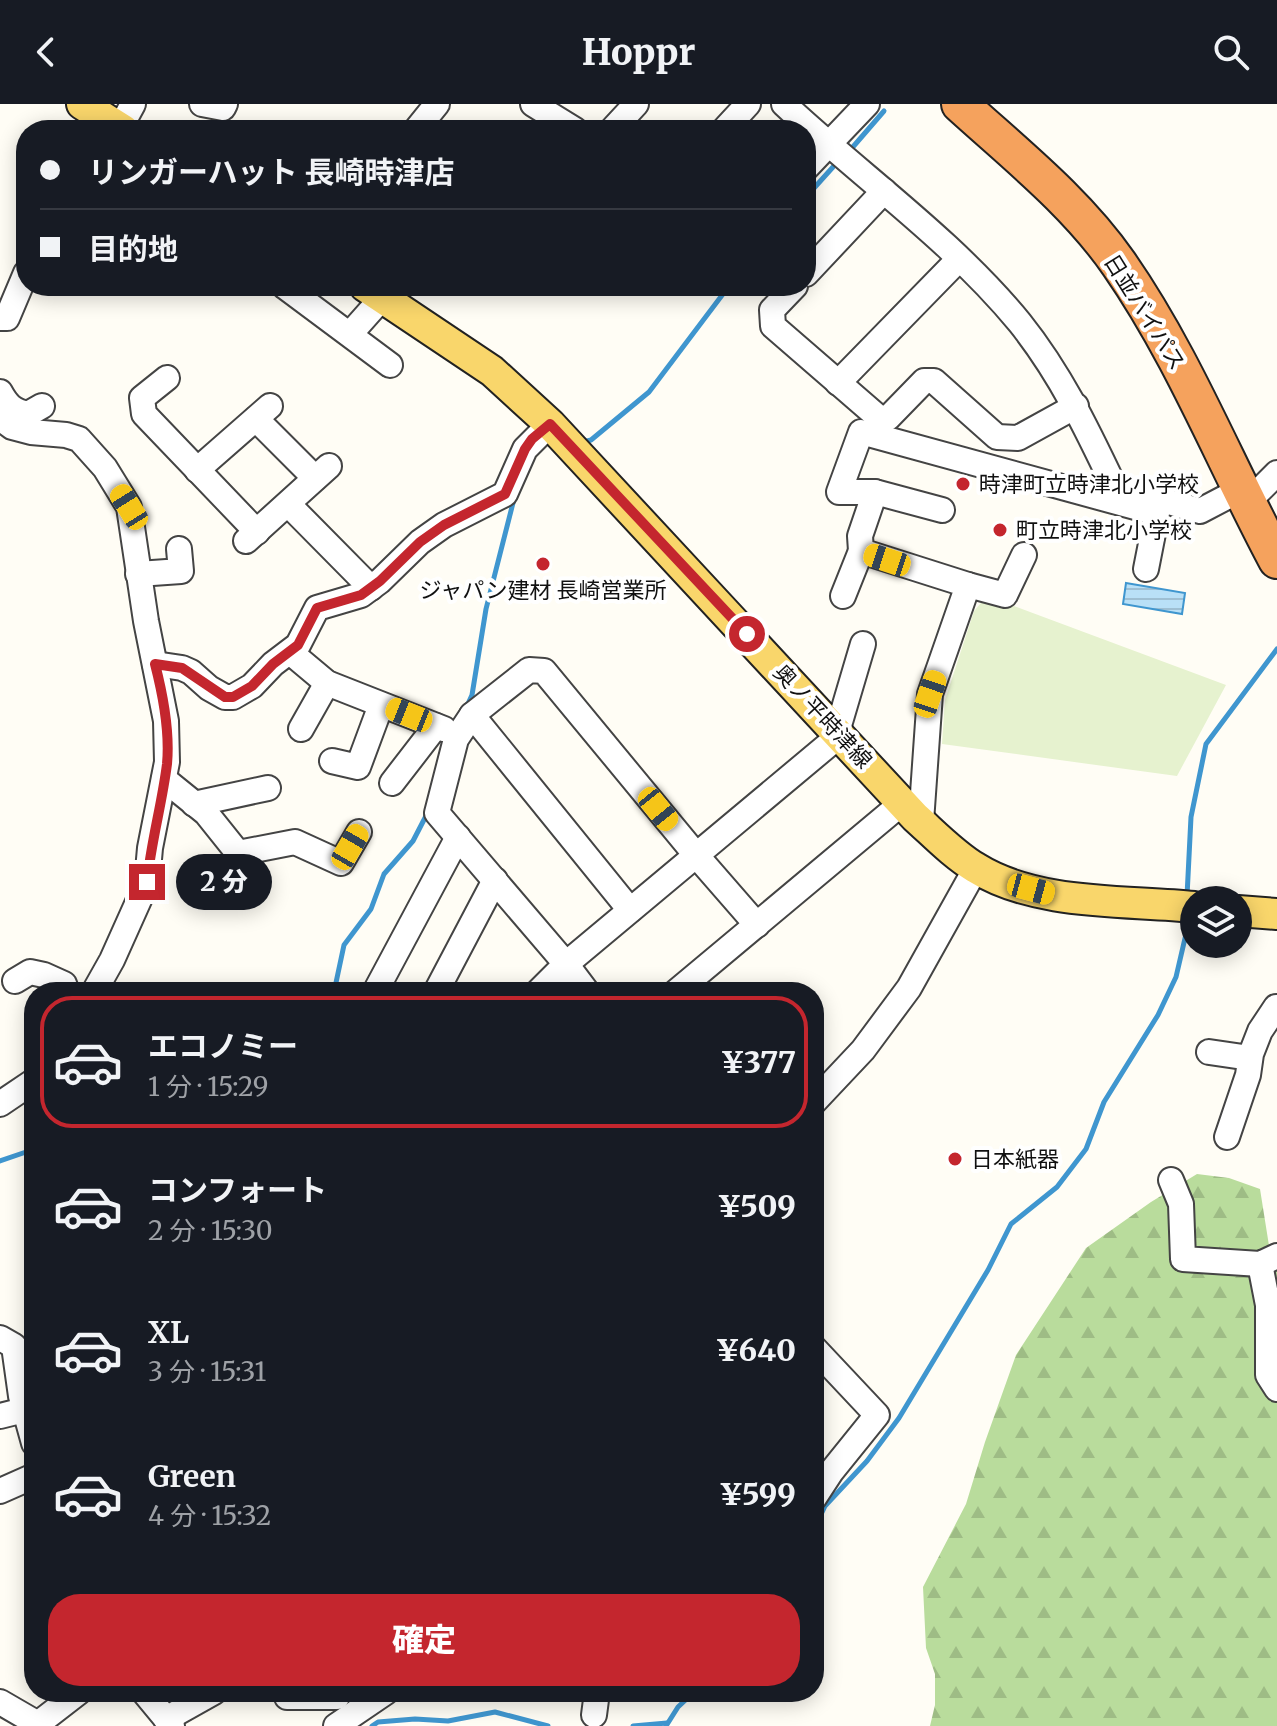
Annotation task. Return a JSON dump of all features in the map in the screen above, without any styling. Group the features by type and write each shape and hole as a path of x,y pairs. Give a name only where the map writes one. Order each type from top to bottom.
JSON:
{"highway":[{"name":"日並バイパス","path":"960,104 1063,197 1117,262 1166,337 1277,560"}],"main road":[{"path":"82,104 122,120"},
{"name":"奥ノ平時津線","path":"380,296 492,371 550,424 912,812 976,868 1007,882 1056,895 1114,903 1180,906"},
{"path":"1252,912 1277,914"}],"street":[{"path":"202,104 223,108 225,104"},
{"path":"424,120 437,104"},
{"path":"533,104 559,120"},
{"path":"621,120 636,104"},
{"path":"733,120 748,104"},
{"path":"784,104 801,120"},
{"path":"816,158 867,104"},
{"path":"816,134 959,259 1020,323 1076,406 1114,486 1200,511 1244,497 1277,473"},
{"path":"816,263 884,191"},
{"path":"838,383 959,259"},
{"path":"0,318 7,318 16,296"},
{"path":"298,296 390,365"},
{"path":"350,334 372,296"},
{"path":"785,296 772,310 773,326 878,417 888,418 924,381 934,381 997,437 1018,438 1076,406"},
{"path":"167,378 142,398 144,414 197,470 251,537 322,472 263,412 197,470"},
{"path":"0,392 11,408 19,413 28,414 42,406"},
{"path":"0,418 12,427 79,439 91,450 129,507 138,574 166,721 167,762 150,848 147,882 100,982"},
{"path":"155,664 182,668 225,697 233,697 252,686 298,645 317,608 361,595 420,542 444,525 505,494 525,449 550,424"},
{"path":"942,510 875,492 839,492 861,432 1157,513 1146,569"},
{"path":"843,596 861,551 860,536 875,492"},
{"path":"288,504 371,588"},
{"path":"138,574 181,571 179,549"},
{"path":"861,551 1005,595 1024,555"},
{"path":"688,982 757,925 912,812 930,694 968,585"},
{"path":"548,982 839,733 863,644"},
{"path":"290,652 327,683 440,728 392,783"},
{"path":"580,982 437,813 456,739 472,715 529,670 544,671 757,925"},
{"path":"301,729 327,683"},
{"path":"332,761 358,767 381,705"},
{"path":"472,715 630,910"},
{"path":"164,779 206,813 238,853 295,842 341,863 359,832"},
{"path":"194,804 268,788"},
{"path":"380,982 458,837"},
{"path":"824,1091 863,1050 909,988 976,868"},
{"path":"441,982 495,880"},
{"path":"15,981 30,972 60,982"},
{"path":"1227,1137 1260,1031 1276,1007"},
{"path":"1209,1052 1250,1058"},
{"path":"0,1104 24,1088"},
{"path":"1171,1180 1181,1204 1183,1259 1269,1260 1268,1375 1277,1389"},
{"path":"0,1338 14,1346 24,1410 0,1416"},
{"path":"824,1359 877,1415 824,1476"},
{"path":"0,1491 24,1480"},
{"path":"0,1702 36,1725 66,1702"},
{"path":"152,1702 169,1722 199,1702"},
{"path":"335,1726 337,1702"},
{"path":"335,1726 371,1702"}],"green space":[{"path":"987,596 1226,685 1177,776 942,744 945,700 974,611"},
{"path":"1197,1174 1229,1178 1260,1189 1270,1252 1277,1265 1277,1726 930,1726 935,1705 935,1674 926,1648 923,1587 966,1504 1016,1355 1086,1248"}],"water":[{"path":"1126,583 1185,593 1182,614 1123,604"}],"waterway":[{"path":"852,148 884,111"},
{"path":"816,186 833,167"},
{"path":"583,442 591,440 649,392 721,296"},
{"path":"467,706 472,695 486,609 514,499"},
{"path":"1188,886 1191,817 1206,744 1277,649"},
{"path":"336,982 344,945 371,909 384,874 413,841 428,812"},
{"path":"824,1508 867,1461 899,1418 988,1270 1011,1224 1057,1187 1086,1149 1104,1102 1158,1015 1176,977 1180,958"},
{"path":"0,1161 24,1153"},
{"path":"666,1726 683,1702"},
{"path":"372,1726 378,1722 415,1719 448,1721 495,1712 548,1726"},
{"path":"633,1726 667,1723"}],"place":[{"name":"時津町立時津北小学校","path":"963,484"},
{"name":"町立時津北小学校","path":"1000,530"},
{"name":"ジャパン建材 長崎営業所","path":"543,564"},
{"name":"日本紙器","path":"955,1159"}],"route":[{"path":"147,882 150,848 167,762 166,721 155,664 173,665 191,672 225,697 233,697 252,686 273,664 298,645 317,608 361,595 420,542 444,525 505,494 525,449 550,424 747,634"}]}
